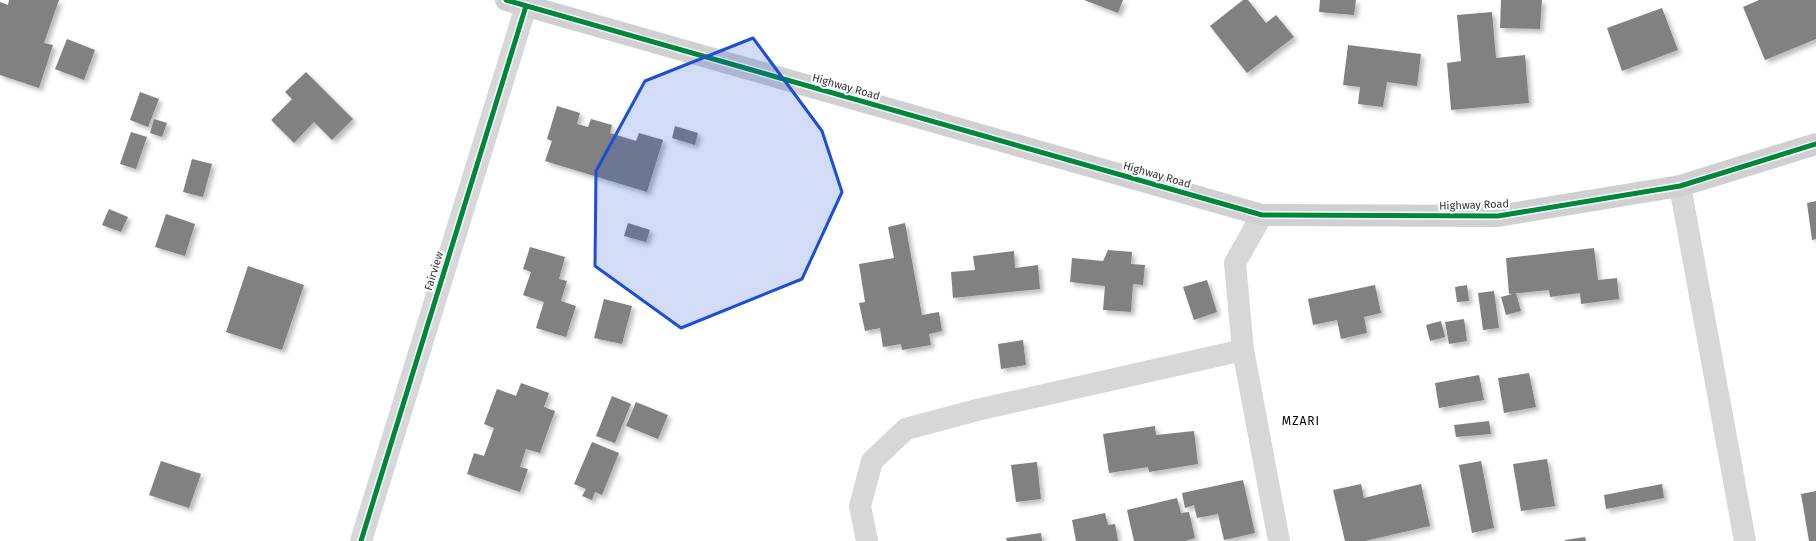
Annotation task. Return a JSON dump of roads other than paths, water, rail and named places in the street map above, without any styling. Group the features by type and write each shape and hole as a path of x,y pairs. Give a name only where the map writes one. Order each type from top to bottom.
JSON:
{"street":[{"name":"Highway Road","path":"516,3 1262,215 1498,216 1680,186 1816,144"},
{"name":"Fairview","path":"361,541 516,3"},
{"path":"1680,186 1745,541"},
{"path":"1262,215 1235,263 1243,350 1279,541"},
{"path":"867,541 860,506 872,461 906,429 977,410 1243,350"}],"district":[{"name":"MZARI","path":"1301,421"}]}
